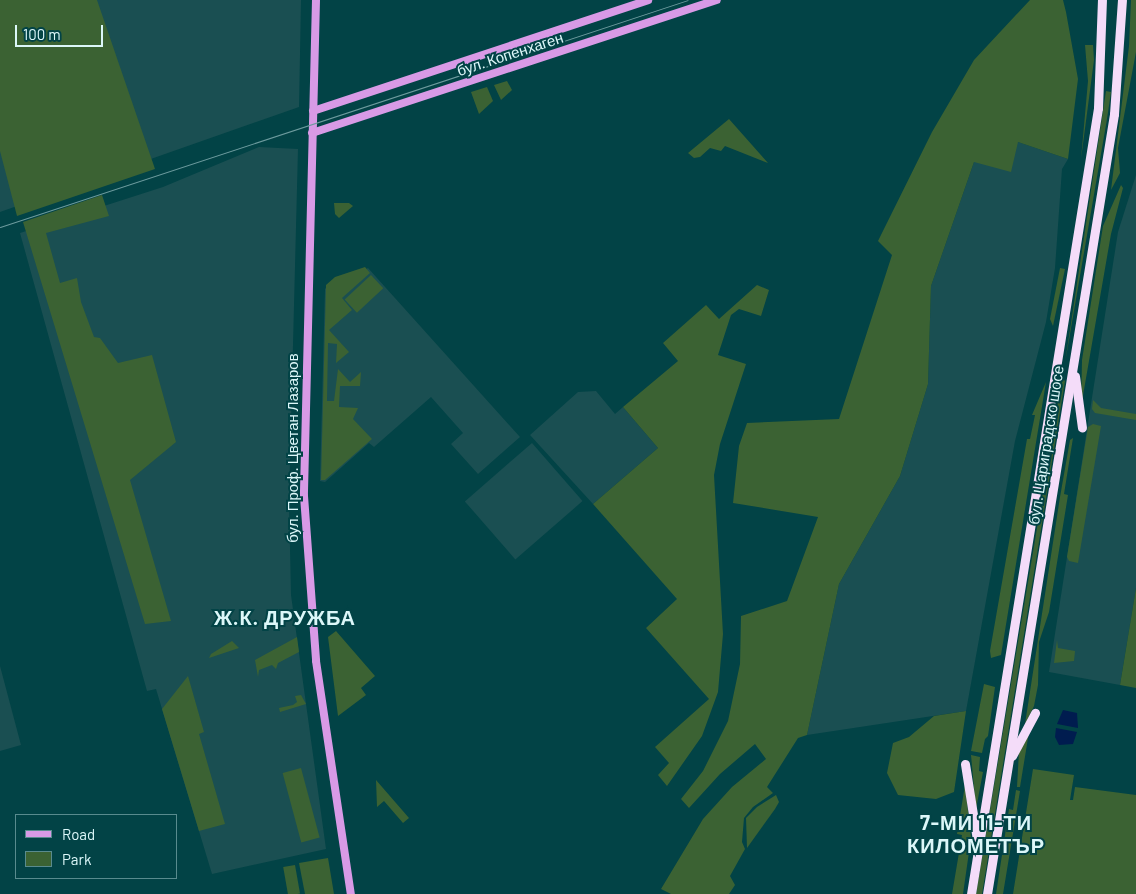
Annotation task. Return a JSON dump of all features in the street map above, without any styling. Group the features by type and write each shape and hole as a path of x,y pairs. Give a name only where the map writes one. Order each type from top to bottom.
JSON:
{"highway":[{"name":"бул. Цариградско шосе","path":"971,894 1098,108 1102,45 1102,0"},
{"name":"бул. Цариградско шосе","path":"987,894 1114,114 1121,46 1122,0"},
{"path":"1074,361 1082,428"},
{"path":"1008,765 1035,714"},
{"path":"965,764 978,849"}],"main road":[{"name":"бул. Проф. Цветан Лазаров","path":"316,0 305,505 316,661 351,894"},
{"name":"бул. Копенхаген","path":"313,111 648,0"},
{"name":"бул. Копенхаген","path":"312,133 717,0"}],"shaded area":[{"path":"0,0 301,0 299,107 0,212"},
{"path":"1018,142 1068,159 1062,169 1055,268 1046,322 1015,441 966,711 807,735 839,584 900,476 928,384 931,286 974,162"},
{"path":"259,147 298,149 289,501 291,595 326,849 212,874 156,689 147,691 20,233 163,187"},
{"path":"1136,175 1136,588 1120,685 1049,672 1118,232"},
{"path":"368,268 520,437 478,474 451,444 463,433 431,397 374,447 369,443 325,482 320,481 325,289 333,281 354,276"},
{"path":"596,391 615,414 623,407 658,448 593,504 530,435 578,392"},
{"path":"532,443 583,501 515,560 465,501"},
{"path":"0,666 21,745 0,751"}],"green space":[{"path":"0,0 97,0 155,169 17,216 0,151"},
{"path":"1030,0 1063,0 1066,12 1078,79 1068,159 1018,142 1011,172 974,162 931,286 928,384 900,476 839,584 807,735 798,738 767,787 773,793 753,807 744,818 742,842 745,849 730,876 735,885 729,894 671,894 661,889 703,819 732,787 766,759 755,744 720,774 689,808 681,799 703,771 728,721 740,664 741,616 787,601 818,517 733,503 739,446 747,423 839,419 892,255 878,241 932,132 974,60"},
{"path":"1131,0 1136,0 1136,52 1118,148 1120,173 1111,190 1129,46"},
{"path":"1085,45 1093,45 1094,60 1081,159 1088,81"},
{"path":"507,81 512,90 501,100 494,85"},
{"path":"487,87 493,101 479,114 471,92"},
{"path":"1106,91 1111,92 1107,119 1065,363"},
{"path":"729,119 768,163 725,146 721,151 710,148 700,157 694,158 688,153"},
{"path":"1121,185 1123,188 1111,234 1081,407 1082,360 1103,226"},
{"path":"102,195 109,216 46,233 60,283 77,278 81,302 94,337 100,338 118,363 152,355 176,442 130,480 171,621 145,624 23,222"},
{"path":"334,203 349,203 353,206 339,218 335,214"},
{"path":"365,267 370,273 342,298 352,310 329,330 349,352 336,363 337,344 328,343 327,401 334,401 338,369 350,382 361,372 360,386 340,386 339,407 358,408 353,419 372,439 325,480 321,480 326,285 335,277"},
{"path":"1060,268 1065,269 1053,326 1050,319"},
{"path":"371,275 383,288 357,313 345,300"},
{"path":"757,285 769,290 761,316 739,309 731,315 718,355 746,364 720,444 714,475 723,634 718,692 702,736 667,786 658,775 669,763 655,747 709,699 646,628 677,599 593,504 658,448 623,407 678,361 663,343 706,305 719,319"},
{"path":"1062,378 1065,381 982,894 976,894"},
{"path":"1046,382 1001,655 991,658 990,651 1027,439 1030,439 1035,415 1032,415"},
{"path":"1093,400 1101,408 1136,414 1136,420 1095,413 1092,409"},
{"path":"1093,424 1101,426 1078,563 1069,561 1067,557 1088,427"},
{"path":"1073,438 1064,494 1068,495 1049,612 1039,642 1038,685 1034,706 1025,724 1060,497 1070,440"},
{"path":"1136,588 1136,688 1120,685"},
{"path":"336,631 375,676 361,688 366,695 338,716 328,637"},
{"path":"297,637 299,652 278,663 276,669 272,665 259,670 258,677 255,660"},
{"path":"1057,640 1058,648 1075,651 1074,661 1054,663"},
{"path":"232,641 239,648 209,658 211,654"},
{"path":"188,676 204,732 199,734 225,824 199,831 162,709"},
{"path":"984,684 995,687 988,736 985,739 982,753 971,751"},
{"path":"301,695 306,704 280,712 279,708 293,705 297,702 295,696"},
{"path":"966,711 954,792 936,799 898,795 887,773 893,743 909,737 934,716"},
{"path":"1029,732 1020,787 1017,787 1019,751"},
{"path":"971,755 980,757 979,771 983,772 976,809"},
{"path":"301,768 320,838 301,842 283,773"},
{"path":"1033,769 1074,775 1070,800 1073,800 1075,787 1136,795 1136,894 1013,894"},
{"path":"376,780 409,818 403,823 384,801 377,807"},
{"path":"965,785 971,838 963,894 952,894 962,835 957,834"},
{"path":"1016,790 1020,791 1003,894 996,894 1009,809 1013,810"},
{"path":"776,795 779,802 747,848 746,818 757,807"},
{"path":"328,858 334,894 305,894 299,863"},
{"path":"295,865 300,894 288,894 283,867"}],"water":[{"path":"1063,710 1077,713 1078,728 1057,724"},
{"path":"1056,728 1077,732 1073,744 1059,745 1055,737"}],"tram line":[{"path":"0,227 688,0"}],"district":[{"name":"Ж.К. ДРУЖБА","path":"285,617"},
{"name":"7-МИ 11-ТИ КИЛОМЕТЪР","path":"976,834"}]}
